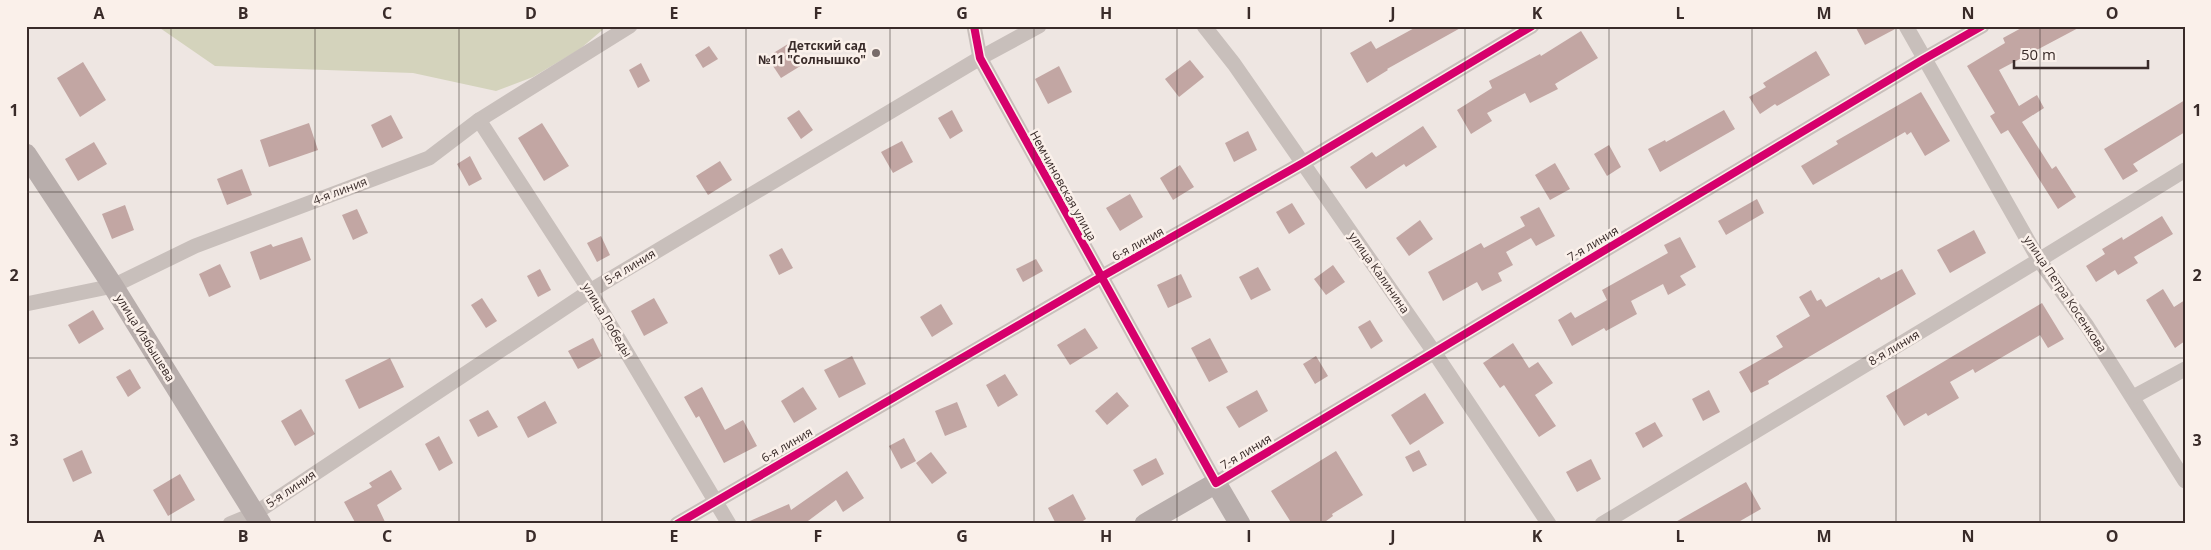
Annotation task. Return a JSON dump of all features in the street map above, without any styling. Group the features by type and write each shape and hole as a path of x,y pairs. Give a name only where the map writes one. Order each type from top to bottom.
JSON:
{"main road":[{"name":"улица Избышева","path":"26,154 113,286 258,519"},
{"name":"7-я линия","path":"1145,524 1216,483"},
{"name":"Немчиновская улица","path":"1216,483 1240,524"}],"street":[{"name":"4-я линия","path":"26,304 113,286 195,246 430,158 479,120 630,26"},
{"name":"Немчиновская улица","path":"974,26 980,58 1216,483"},
{"name":"5-я линия","path":"230,524 258,519 590,291 980,58 1039,26"},
{"name":"улица Калинина","path":"1204,26 1234,64 1434,352 1549,524"},
{"name":"6-я линия","path":"677,524 715,500 1101,278 1303,164 1532,26"},
{"name":"улица Петра Косенкова","path":"1906,26 2040,260 2087,326 2185,480"},
{"name":"7-я линия","path":"1216,483 1982,26"},
{"name":"улица Победы","path":"479,120 590,291 729,524"},
{"name":"8-я линия","path":"1602,524 2040,260 2185,170"},
{"path":"2132,397 2185,370"}],"green space":[{"path":"157,26 607,26 580,49 533,77 496,91 413,73 215,66"}],"building":[{"path":"1418,26 1464,26 1387,69 1367,83 1350,53 1371,41 1376,49"},
{"path":"1855,26 1897,26 1897,28 1865,45"},
{"path":"2025,26 2082,26 1999,70 2019,106 2037,95 2044,108 2022,122 2052,169 2056,166 2076,197 2058,209 2008,130 2001,134 1990,116 1995,113 1967,66 2005,43 2003,38"},
{"path":"1581,31 1598,58 1555,84 1558,89 1530,103 1525,93 1487,113 1492,121 1471,134 1457,110 1492,88 1489,81 1540,54 1541,56"},
{"path":"788,44 802,65 781,78 767,57"},
{"path":"709,46 718,59 703,68 695,55"},
{"path":"1816,51 1830,75 1760,114 1749,97 1766,87 1763,83"},
{"path":"1190,60 1204,77 1179,97 1165,79"},
{"path":"83,62 106,100 80,117 57,78"},
{"path":"641,63 650,81 638,88 629,70"},
{"path":"1059,66 1072,92 1048,104 1035,79"},
{"path":"1921,92 1950,141 1925,156 1911,132 1907,135 1905,132 1813,185 1801,166 1838,144 1836,141"},
{"path":"2185,100 2185,132 2133,164 2138,171 2123,180 2104,149"},
{"path":"799,110 813,130 801,139 787,118"},
{"path":"952,110 963,131 950,139 938,118"},
{"path":"1724,110 1735,129 1660,172 1648,149 1665,140 1666,142"},
{"path":"391,115 403,138 382,148 371,125"},
{"path":"309,123 318,150 269,167 260,140"},
{"path":"542,123 569,166 544,181 518,138"},
{"path":"1423,126 1437,147 1406,167 1404,164 1366,189 1350,167 1372,152 1376,157"},
{"path":"1248,131 1257,150 1234,162 1225,143"},
{"path":"902,141 913,162 893,173 881,152"},
{"path":"94,142 107,164 78,181 65,159"},
{"path":"1609,145 1621,167 1607,176 1594,154"},
{"path":"470,156 482,179 469,186 457,164"},
{"path":"720,161 732,180 708,195 696,176"},
{"path":"1555,163 1570,189 1550,200 1535,175"},
{"path":"1180,165 1194,187 1173,200 1160,178"},
{"path":"242,169 252,195 227,205 217,179"},
{"path":"1130,194 1143,217 1120,231 1106,208"},
{"path":"1757,199 1764,213 1726,235 1718,221"},
{"path":"1292,203 1305,224 1289,234 1276,212"},
{"path":"125,205 134,230 112,239 102,214"},
{"path":"1539,207 1555,236 1536,246 1531,238 1506,252 1513,265 1498,273 1502,281 1482,291 1477,282 1443,301 1428,272 1481,243 1484,248 1525,226 1520,217"},
{"path":"357,209 368,233 353,240 342,215"},
{"path":"2162,216 2173,234 2134,257 2138,263 2118,275 2115,270 2096,282 2086,266 2105,254 2102,249 2122,237 2123,240"},
{"path":"1420,220 1433,239 1409,256 1396,238"},
{"path":"1974,230 1986,253 1950,273 1937,250"},
{"path":"601,236 610,255 597,262 587,243"},
{"path":"302,237 311,260 260,280 250,252 271,244 273,247"},
{"path":"1680,237 1696,267 1680,276 1686,285 1668,295 1663,284 1631,301 1637,314 1606,331 1604,328 1572,346 1558,320 1571,312 1575,318 1607,300 1602,290 1668,253 1664,245"},
{"path":"782,248 793,268 779,275 769,255"},
{"path":"1036,259 1043,271 1023,282 1016,269"},
{"path":"220,264 231,287 209,297 199,274"},
{"path":"1333,265 1345,282 1326,295 1314,279"},
{"path":"1258,267 1271,290 1251,300 1239,277"},
{"path":"540,269 551,290 538,297 527,276"},
{"path":"1902,269 1916,294 1768,381 1769,384 1751,393 1739,372 1783,347 1776,336 1810,316 1799,297 1811,290 1817,301 1821,299 1826,307 1879,277 1881,280"},
{"path":"1181,274 1192,297 1168,308 1157,285"},
{"path":"2163,289 2174,307 2185,300 2185,341 2175,348 2146,300"},
{"path":"482,298 497,321 486,328 471,305"},
{"path":"654,298 668,323 644,336 631,311"},
{"path":"2042,303 2064,339 2048,348 2040,335 1975,373 1973,369 1950,382 1959,398 1928,416 1926,413 1904,426 1886,396"},
{"path":"941,304 953,324 932,337 920,317"},
{"path":"93,310 104,329 79,344 68,325"},
{"path":"1370,320 1383,341 1371,349 1358,327"},
{"path":"1085,328 1098,348 1070,365 1057,345"},
{"path":"593,338 602,356 578,369 568,351"},
{"path":"1210,338 1228,372 1209,382 1191,348"},
{"path":"1513,343 1529,368 1538,362 1553,383 1535,395 1556,426 1539,437 1504,385 1500,388 1483,363"},
{"path":"852,356 866,384 839,398 824,370"},
{"path":"1316,356 1328,376 1315,384 1303,364"},
{"path":"390,358 404,387 359,409 345,380"},
{"path":"130,369 141,388 128,397 116,377"},
{"path":"1005,374 1018,395 998,407 986,385"},
{"path":"702,387 725,430 743,420 757,446 724,463 699,416 696,418 684,397"},
{"path":"803,387 817,409 794,423 781,401"},
{"path":"1257,390 1268,411 1239,428 1226,407"},
{"path":"1709,390 1720,412 1703,421 1692,399"},
{"path":"1117,392 1129,406 1107,425 1095,411"},
{"path":"1425,393 1444,423 1410,445 1391,415"},
{"path":"545,401 557,423 528,438 517,417"},
{"path":"957,402 967,427 945,436 935,411"},
{"path":"301,409 315,434 295,446 281,421"},
{"path":"488,410 498,427 478,437 469,420"},
{"path":"1655,422 1663,436 1643,448 1635,433"},
{"path":"439,436 453,463 439,471 425,444"},
{"path":"904,438 916,461 901,469 889,446"},
{"path":"82,450 92,473 73,482 63,459"},
{"path":"1419,450 1427,465 1413,472 1405,457"},
{"path":"1336,451 1363,495 1332,514 1333,516 1322,524 1292,524 1271,491"},
{"path":"931,452 947,473 932,484 916,463"},
{"path":"1156,458 1164,474 1142,486 1133,470"},
{"path":"1591,459 1601,479 1577,492 1566,472"},
{"path":"391,470 402,489 377,505 386,524 356,524 344,502 372,487 369,483"},
{"path":"847,471 864,498 843,512 836,500 804,524 743,524 789,504 791,510"},
{"path":"180,474 195,500 168,516 153,490"},
{"path":"1746,482 1761,509 1735,524 1672,524"},
{"path":"1073,494 1086,519 1078,524 1056,524 1048,508"}],"cycle path":[{"path":"974,26 980,58 1216,483 1982,26"},
{"path":"677,524 1101,277 1303,163 1532,26"}],"place":[{"name":"Детский сад №11 \"Солнышко\"","path":"876,53"}]}
